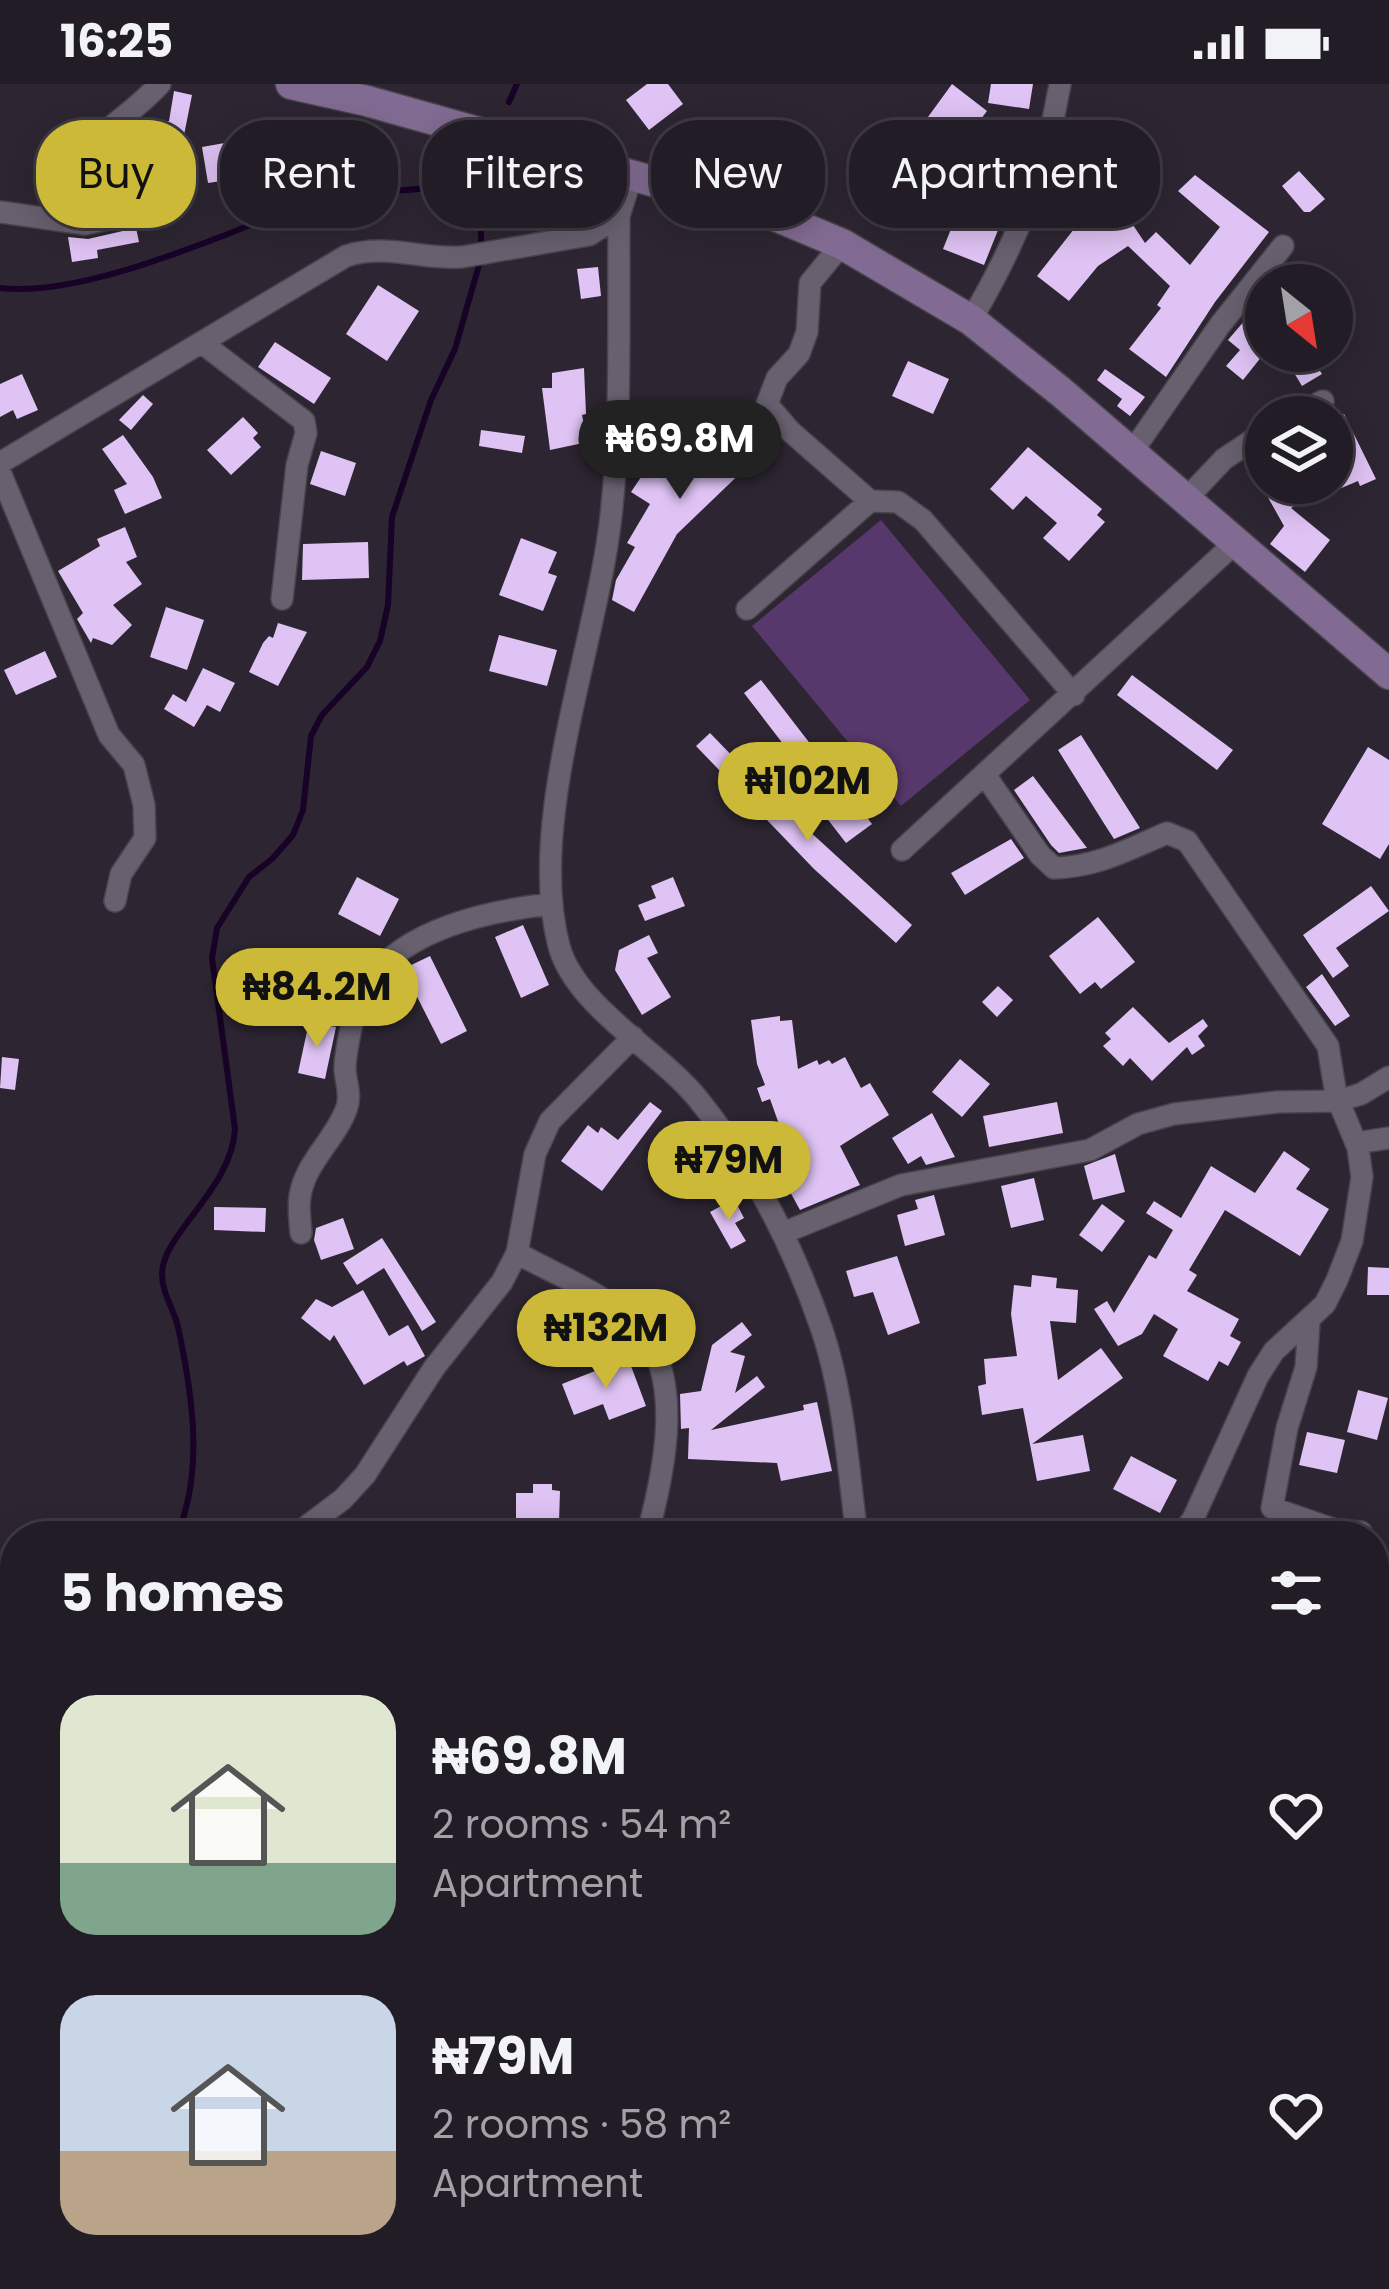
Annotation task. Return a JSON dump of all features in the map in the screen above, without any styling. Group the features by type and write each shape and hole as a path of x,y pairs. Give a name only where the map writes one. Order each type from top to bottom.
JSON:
{"street":[{"path":"116,120 160,84"},
{"path":"291,84 366,93 773,215 842,244 970,320 1187,498 1389,674"},
{"path":"970,320 1028,212 1051,139 1060,84"},
{"path":"627,191 632,175"},
{"path":"0,212 36,217"},
{"path":"115,901 121,874 145,838 144,805 134,765 109,735 0,468 346,256 368,249 462,257 589,235 600,228"},
{"path":"619,228 611,519 560,786 550,904 560,952 581,988 697,1098 746,1166 783,1233 823,1333 855,1521"},
{"path":"842,244 810,283 807,332 799,354 777,378 767,404 790,431 870,501 898,502 923,520 1074,695"},
{"path":"1132,452 1220,325 1283,246"},
{"path":"202,343 304,421 307,433 297,465 282,599"},
{"path":"1187,498 1224,459 1245,445"},
{"path":"747,609 870,501"},
{"path":"902,850 1235,543"},
{"path":"986,775 1040,855 1054,868 1081,868 1110,860 1167,833 1186,841 1328,1046 1338,1101 1356,1143 1362,1177 1352,1241 1337,1280 1309,1322 1274,1352 1258,1376 1191,1521"},
{"path":"301,1233 300,1195 309,1171 347,1109 350,1093 345,1068 355,1011 368,982 418,939 504,909 550,904"},
{"path":"314,1521 344,1499 365,1475 434,1368 502,1282 517,1253 535,1154 550,1120 634,1037"},
{"path":"783,1233 901,1185 1090,1150 1138,1124 1174,1114 1276,1102 1338,1101 1389,1077"},
{"path":"1356,1143 1389,1138"},
{"path":"517,1253 617,1309 639,1328 652,1348 668,1428 662,1484 651,1521"},
{"path":"1309,1322 1306,1367 1272,1508 1310,1521"}],"shaded area":[{"path":"881,520 1030,700 901,806 752,626"}],"building":[{"path":"647,84 668,84 683,104 662,120 651,120 649,130 626,100"},
{"path":"952,84 987,111 980,120 928,117"},
{"path":"991,84 1033,84 1029,109 988,103"},
{"path":"174,91 192,95 187,120 169,120"},
{"path":"220,144 220,181 208,183 202,147"},
{"path":"1299,171 1325,199 1310,212 1304,212 1282,186"},
{"path":"1195,175 1269,232 1166,377 1129,349 1161,308 1157,305 1170,286 1128,246 1098,266 1069,301 1037,276 1075,228 1135,228 1145,243 1156,232 1190,265 1220,227 1178,191"},
{"path":"136,228 139,242 97,250 98,258 72,262 68,237 88,239"},
{"path":"951,228 999,228 984,265 943,249"},
{"path":"598,267 601,296 581,299 577,269"},
{"path":"378,285 419,311 387,361 346,334"},
{"path":"1245,320 1245,372 1249,372 1243,380 1226,366 1240,350 1228,340"},
{"path":"275,342 331,378 314,404 258,367"},
{"path":"908,361 949,379 933,414 892,396"},
{"path":"584,368 586,414 582,415 588,442 550,450 542,388 552,388 552,373"},
{"path":"1105,369 1145,397 1130,416 1117,406 1122,399 1097,380"},
{"path":"1294,372 1321,372 1322,374 1302,386"},
{"path":"22,374 38,410 17,419 13,410 0,417 0,384"},
{"path":"143,395 153,404 131,430 119,420"},
{"path":"243,417 258,433 253,438 261,447 231,475 207,450"},
{"path":"757,418 776,439 677,534 634,612 612,600 616,580 635,547 627,543 650,504 631,492 666,440 715,457"},
{"path":"481,430 525,436 522,453 479,446"},
{"path":"1353,432 1376,479 1360,486 1358,481 1353,483"},
{"path":"123,435 162,498 125,514 114,490 127,484 102,449"},
{"path":"1028,447 1102,509 1097,515 1105,522 1069,561 1043,538 1057,523 1026,496 1013,510 990,489"},
{"path":"321,451 356,463 345,496 310,484"},
{"path":"1272,504 1298,504 1291,508 1330,540 1305,572 1270,544 1284,526"},
{"path":"125,527 137,557 126,562 142,584 113,605 132,625 112,645 93,638 91,643 77,619 83,613 58,571 100,546 97,539"},
{"path":"521,538 557,552 548,573 557,576 543,611 499,595"},
{"path":"368,542 369,578 302,580 303,544"},
{"path":"166,607 204,620 187,670 150,657"},
{"path":"278,623 307,632 278,686 249,672"},
{"path":"499,635 557,650 547,686 489,671"},
{"path":"45,651 57,677 16,695 4,670"},
{"path":"203,668 235,683 220,712 207,705 194,727 164,709 173,694 186,702"},
{"path":"1132,675 1233,750 1217,770 1117,695"},
{"path":"761,680 872,824 846,843 788,768 797,762 744,693"},
{"path":"710,733 772,797 912,925 896,943 814,869 696,746"},
{"path":"1081,735 1140,828 1114,839 1105,825 1058,750"},
{"path":"1368,747 1389,760 1389,844 1380,859 1322,824"},
{"path":"1033,776 1087,848 1059,853 1051,845 1014,790"},
{"path":"1011,839 1024,858 965,895 951,873"},
{"path":"357,877 399,899 380,936 338,914"},
{"path":"673,877 685,906 645,921 638,905 656,898 651,886"},
{"path":"1371,886 1389,911 1336,948 1349,966 1333,978 1303,935"},
{"path":"1098,917 1135,962 1101,989 1095,982 1080,994 1049,956"},
{"path":"523,925 549,985 521,998 495,937"},
{"path":"649,935 658,953 647,958 671,997 642,1015 615,970 619,950"},
{"path":"430,956 467,1031 441,1044 403,969"},
{"path":"1322,974 1350,1016 1335,1026 1306,987"},
{"path":"998,986 1013,1000 997,1017 982,1002"},
{"path":"1133,1007 1169,1043 1203,1019 1208,1026 1198,1036 1205,1046 1192,1055 1187,1047 1152,1081 1130,1058 1123,1066 1103,1046 1111,1039 1105,1033"},
{"path":"780,1016 780,1021 792,1020 798,1069 817,1060 819,1065 829,1060 832,1064 845,1057 861,1088 870,1083 889,1115 840,1146 860,1185 800,1210 760,1137 780,1127 770,1099 762,1102 757,1088 765,1085 751,1020"},
{"path":"309,1022 336,1027 325,1079 298,1073"},
{"path":"2,1057 19,1059 15,1090 0,1088"},
{"path":"960,1059 990,1084 962,1117 932,1092"},
{"path":"650,1102 662,1111 602,1191 561,1161 588,1125 598,1133 601,1127 618,1140"},
{"path":"1057,1102 1063,1133 989,1147 983,1116"},
{"path":"932,1113 955,1157 926,1165 921,1156 908,1164 892,1138"},
{"path":"1284,1151 1310,1169 1296,1189 1329,1209 1300,1256 1225,1210 1189,1270 1197,1275 1187,1291 1239,1319 1230,1336 1241,1342 1228,1366 1219,1361 1208,1381 1163,1356 1178,1329 1154,1314 1142,1334 1118,1346 1094,1309 1107,1301 1114,1313 1149,1255 1156,1259 1173,1230 1146,1213 1154,1201 1181,1218 1211,1166 1255,1193"},
{"path":"1115,1154 1125,1192 1093,1200 1084,1166"},
{"path":"1034,1178 1044,1220 1011,1228 1001,1186"},
{"path":"934,1195 945,1235 905,1246 897,1215 918,1209 915,1200"},
{"path":"734,1199 744,1218 735,1223 746,1241 731,1249 710,1212"},
{"path":"1102,1204 1125,1221 1102,1252 1079,1235"},
{"path":"214,1207 266,1208 265,1232 214,1230"},
{"path":"343,1218 354,1249 321,1260 314,1240 316,1228"},
{"path":"382,1238 436,1322 422,1331 384,1268 357,1285 343,1263"},
{"path":"897,1256 920,1323 888,1335 873,1292 854,1297 846,1271"},
{"path":"1368,1267 1389,1268 1389,1295 1367,1295"},
{"path":"1032,1275 1057,1278 1056,1288 1078,1290 1076,1323 1050,1321 1058,1380 1101,1348 1123,1378 1032,1444 1083,1435 1090,1471 1037,1481 1023,1408 982,1415 978,1386 986,1384 984,1359 1017,1356 1011,1314 1014,1285 1031,1287"},
{"path":"363,1290 389,1336 408,1325 425,1356 407,1366 404,1361 364,1385 334,1335 330,1341 301,1318 316,1299 332,1307"},
{"path":"742,1322 752,1335 730,1352 745,1356 735,1393 757,1376 765,1387 711,1430 804,1410 803,1405 817,1402 832,1471 781,1481 777,1463 688,1459 689,1428 681,1429 680,1394 701,1391 712,1345"},
{"path":"628,1358 646,1406 609,1420 603,1404 574,1415 562,1384"},
{"path":"1358,1390 1388,1398 1377,1440 1347,1432"},
{"path":"1307,1432 1345,1440 1337,1473 1299,1465"},
{"path":"1131,1456 1177,1480 1160,1513 1113,1489"},
{"path":"533,1484 552,1484 552,1490 560,1491 559,1521 516,1521 516,1493 533,1493"}],"waterway":[{"path":"509,102 517,84"},
{"path":"0,288 56,286 118,272 332,196 422,188"},
{"path":"480,228 481,240"},
{"path":"182,1521 191,1486 191,1405 176,1320 162,1274 173,1243 222,1171 235,1129 212,958 217,928 249,877 293,835 303,810 311,736 322,715 367,667 380,641 388,605 392,517 431,400 455,349 479,265"}]}
